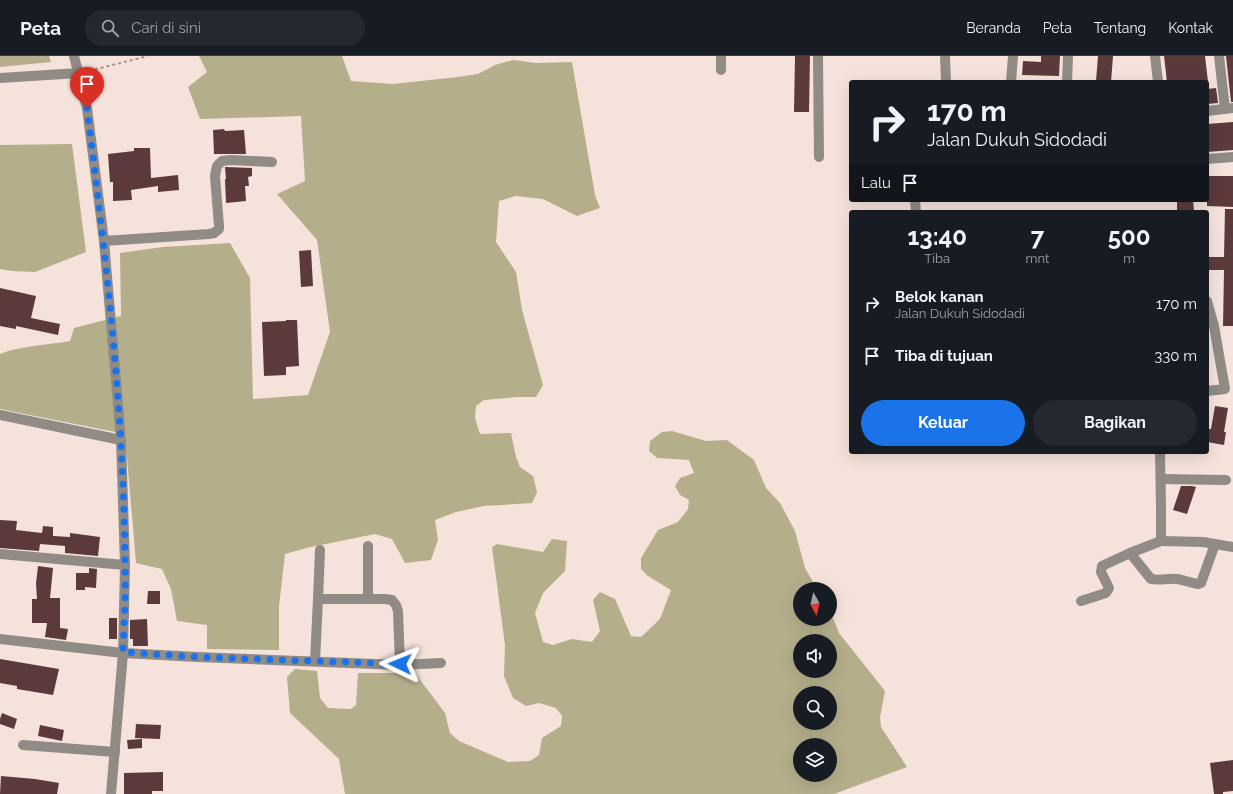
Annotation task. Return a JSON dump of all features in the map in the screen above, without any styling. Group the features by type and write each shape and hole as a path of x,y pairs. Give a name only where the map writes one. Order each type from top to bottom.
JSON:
{"street":[{"path":"74,56 87,108 104,241 121,440 125,565 123,652 111,794"},
{"path":"721,56 721,70"},
{"path":"818,56 819,157"},
{"path":"945,56 946,80"},
{"path":"1011,80 1013,56"},
{"path":"1067,80 1068,56"},
{"path":"1155,56 1158,80"},
{"path":"1209,111 1229,109 1219,56"},
{"path":"0,78 79,73"},
{"path":"1209,159 1233,157"},
{"path":"104,241 214,232 219,229 215,176 216,166 222,161 232,160 272,162"},
{"path":"1209,309 1229,388 1209,392"},
{"path":"0,415 121,440"},
{"path":"1160,454 1161,541"},
{"path":"1161,479 1226,480"},
{"path":"1081,601 1106,592 1109,588 1101,572 1102,566 1161,541 1203,542 1233,546"},
{"path":"1130,553 1151,579 1156,580 1169,578 1198,584 1201,583 1205,575 1215,544"},
{"path":"368,546 368,599"},
{"path":"315,662 320,550"},
{"path":"1,554 125,565"},
{"path":"318,599 344,598 392,600 398,611 400,664"},
{"path":"0,639 123,652 197,657 315,662 441,664"},
{"path":"23,745 115,752"}],"path":[{"path":"79,73 148,56"}],"shaded area":[{"path":"0,56 49,56 51,62 0,67"},
{"path":"199,56 342,56 351,81 393,84 478,74 495,65 513,60 536,63 572,62 595,195 600,208 577,216 543,199 516,196 499,201 496,242 516,272 522,310 543,385 536,397 484,400 476,406 475,418 480,434 511,433 516,457 520,467 533,476 537,492 532,503 484,506 456,512 435,520 438,540 431,560 405,563 392,539 375,534 306,548 285,554 279,606 279,650 207,649 207,625 177,621 171,589 162,569 136,563 125,434 0,409 0,354 25,347 70,341 74,328 121,316 120,253 163,247 230,243 250,278 253,399 308,395 330,332 317,240 277,194 305,181 301,116 200,119 188,87 207,72"},
{"path":"72,144 86,252 35,272 0,269 0,145"},
{"path":"672,431 706,441 727,440 754,460 766,488 780,503 795,531 805,568 813,582 793,582 793,626 836,626 839,633 885,691 880,717 881,727 907,767 834,794 345,794 339,759 290,713 287,677 295,669 317,671 320,698 328,708 351,709 356,705 358,673 415,673 445,713 450,733 459,741 508,762 530,761 539,755 542,738 561,726 562,716 556,708 539,703 526,706 513,698 504,676 505,645 492,547 497,544 543,552 552,539 567,541 565,571 543,593 535,613 543,642 553,645 572,639 592,642 600,631 593,600 600,592 615,599 631,636 641,637 660,619 671,590 648,576 641,569 641,558 658,530 678,522 688,509 689,500 680,495 675,486 680,478 694,473 689,460 657,458 649,451 650,441 662,432"}],"building":[{"path":"795,56 810,56 809,112 794,112"},
{"path":"1041,56 1060,56 1059,76 1022,75 1023,61 1041,62"},
{"path":"1098,56 1113,56 1111,80 1096,80"},
{"path":"1164,56 1205,56 1208,80 1167,80"},
{"path":"1226,56 1233,56 1233,102 1231,102"},
{"path":"1216,88 1218,103 1209,104 1209,89"},
{"path":"1233,122 1233,150 1209,152 1209,124"},
{"path":"224,129 225,131 244,130 246,154 214,154 213,130"},
{"path":"134,148 150,148 151,178 178,175 179,190 158,192 158,186 131,190 132,200 113,201 113,182 110,182 108,154 134,151"},
{"path":"225,167 252,168 252,176 248,177 249,186 245,186 246,201 226,203"},
{"path":"1209,176 1233,176 1233,207 1207,206 1207,202 1209,202"},
{"path":"1177,202 1193,202 1194,210 1177,210"},
{"path":"1225,209 1233,209 1233,326 1223,326 1224,270 1209,270 1209,257 1224,257"},
{"path":"311,250 313,286 301,287 299,251"},
{"path":"0,288 36,296 31,318 60,324 58,335 16,326 16,329 0,326"},
{"path":"297,320 299,366 286,367 286,375 264,376 262,322"},
{"path":"1215,406 1228,408 1224,432 1226,432 1224,445 1209,442 1209,429 1211,429"},
{"path":"1181,486 1196,487 1187,514 1173,510"},
{"path":"0,520 17,521 16,530 42,533 43,526 53,527 53,536 70,537 70,533 100,537 98,556 65,553 65,546 40,544 39,551 0,548"},
{"path":"38,566 53,568 50,598 60,598 60,628 68,629 66,640 45,637 47,623 32,623 32,599 37,599 36,583"},
{"path":"89,568 97,569 96,588 85,587 85,590 76,590 76,573 89,573"},
{"path":"148,591 160,591 160,604 147,604"},
{"path":"109,618 117,618 117,639 109,639"},
{"path":"147,619 148,646 133,646 133,639 130,639 130,620"},
{"path":"0,659 59,669 53,695 17,689 17,686 0,683"},
{"path":"2,713 17,719 14,729 0,724"},
{"path":"136,724 161,725 160,739 135,738"},
{"path":"40,725 64,730 62,741 38,736"},
{"path":"142,739 142,748 128,749 127,740"},
{"path":"1233,760 1233,791 1223,792 1223,794 1214,794 1210,763"},
{"path":"163,772 163,791 152,791 152,794 124,794 124,773"},
{"path":"1,776 59,783 57,794 0,794"}],"route":[{"path":"87,108 104,241 121,440 125,565 123,652 197,657 400,664"}]}
